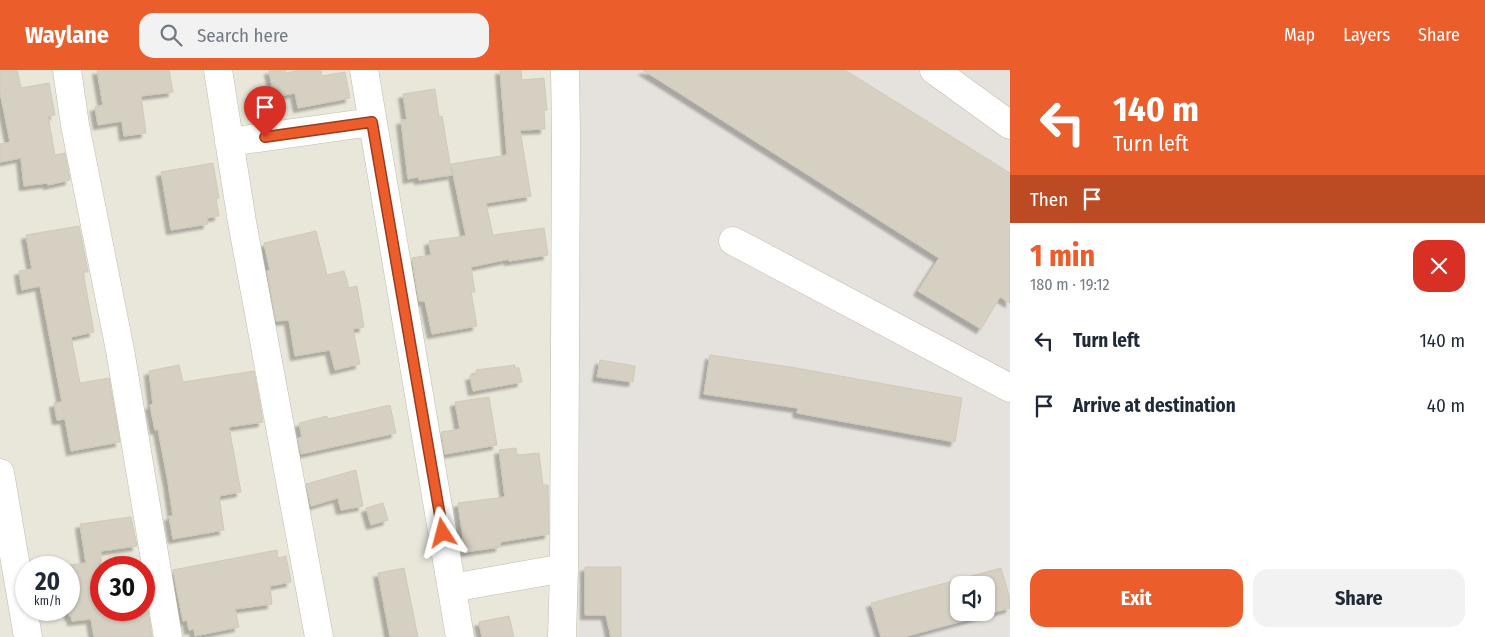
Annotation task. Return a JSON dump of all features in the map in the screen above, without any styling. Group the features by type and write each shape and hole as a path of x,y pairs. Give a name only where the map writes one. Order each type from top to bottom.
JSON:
{"street":[{"path":"67,70 77,135 120,350 168,637"},
{"path":"218,70 242,222 319,637"},
{"path":"364,70 460,637"},
{"path":"562,637 564,568 565,70"},
{"path":"934,70 1010,125"},
{"path":"229,142 372,122"},
{"path":"733,241 1010,388"},
{"path":"0,473 28,637"},
{"path":"452,588 564,568"}],"shaded area":[{"path":"0,70 578,70 579,637 0,637"},
{"path":"578,70 1010,70 1010,637 579,637"}],"building":[{"path":"0,70 17,70 21,88 49,83 55,115 48,116 55,155 65,153 70,180 48,185 47,183 24,186 21,158 0,162 0,144 10,142 0,92"},
{"path":"97,70 169,70 173,92 141,96 146,133 124,136 122,121 98,125 95,107 103,105"},
{"path":"269,70 285,70 286,73 301,70 321,70 322,76 345,72 350,98 298,108 295,93 274,97"},
{"path":"500,70 521,70 522,80 544,78 547,110 544,110 545,129 520,130 531,196 486,203 493,235 544,228 548,255 509,261 509,259 471,267 475,292 471,292 477,326 432,334 425,301 419,301 412,258 431,255 429,241 466,236 451,164 507,155"},
{"path":"643,70 845,70 1010,173 1010,303 1000,297 981,329 918,291 939,258"},
{"path":"435,89 439,117 442,116 452,175 419,180 418,177 408,179 401,120 407,120 403,94"},
{"path":"213,163 219,198 216,199 219,216 207,218 208,224 171,230 161,172"},
{"path":"79,226 88,272 83,272 94,332 71,337 80,383 109,378 120,442 71,451 65,419 57,420 54,403 62,402 40,286 22,290 19,271 32,269 26,235"},
{"path":"316,231 327,275 344,271 349,288 357,286 364,327 353,329 360,364 335,370 330,350 295,356 289,320 276,321 267,271 270,270 264,243"},
{"path":"710,355 796,368 962,398 955,442 797,413 798,408 704,394"},
{"path":"600,360 635,366 633,382 597,377"},
{"path":"179,365 183,382 254,371 263,422 229,427 241,492 219,496 224,530 173,539 169,516 173,516 168,482 158,429 155,430 150,405 153,404 149,371"},
{"path":"515,365 515,368 519,368 522,382 473,391 470,376 476,375 476,370"},
{"path":"489,397 497,445 445,454 441,432 460,429 455,402"},
{"path":"390,405 396,433 301,454 298,438 302,437 299,423 327,416 328,419"},
{"path":"516,448 517,455 539,453 543,485 548,485 549,534 500,542 500,547 465,552 458,503 505,497 499,450"},
{"path":"356,470 363,506 341,510 338,498 311,506 306,484"},
{"path":"383,503 388,520 371,525 366,508"},
{"path":"131,517 137,546 101,551 101,556 90,556 90,619 80,620 80,564 86,563 80,524"},
{"path":"277,550 278,558 286,556 291,582 270,586 272,604 235,609 239,627 195,636 194,629 189,630 187,620 183,621 173,570"},
{"path":"585,567 621,567 621,637 611,637 606,615 585,615"},
{"path":"404,568 418,637 390,637 378,573"},
{"path":"1001,568 1010,599 1010,608 995,612 995,576 971,576"},
{"path":"950,582 950,621 962,621 904,637 881,637 871,603"},
{"path":"509,616 514,637 482,637 479,622"},
{"path":"91,621 150,621 152,637 94,637"}],"route":[{"path":"265,137 372,122 443,533"}]}
